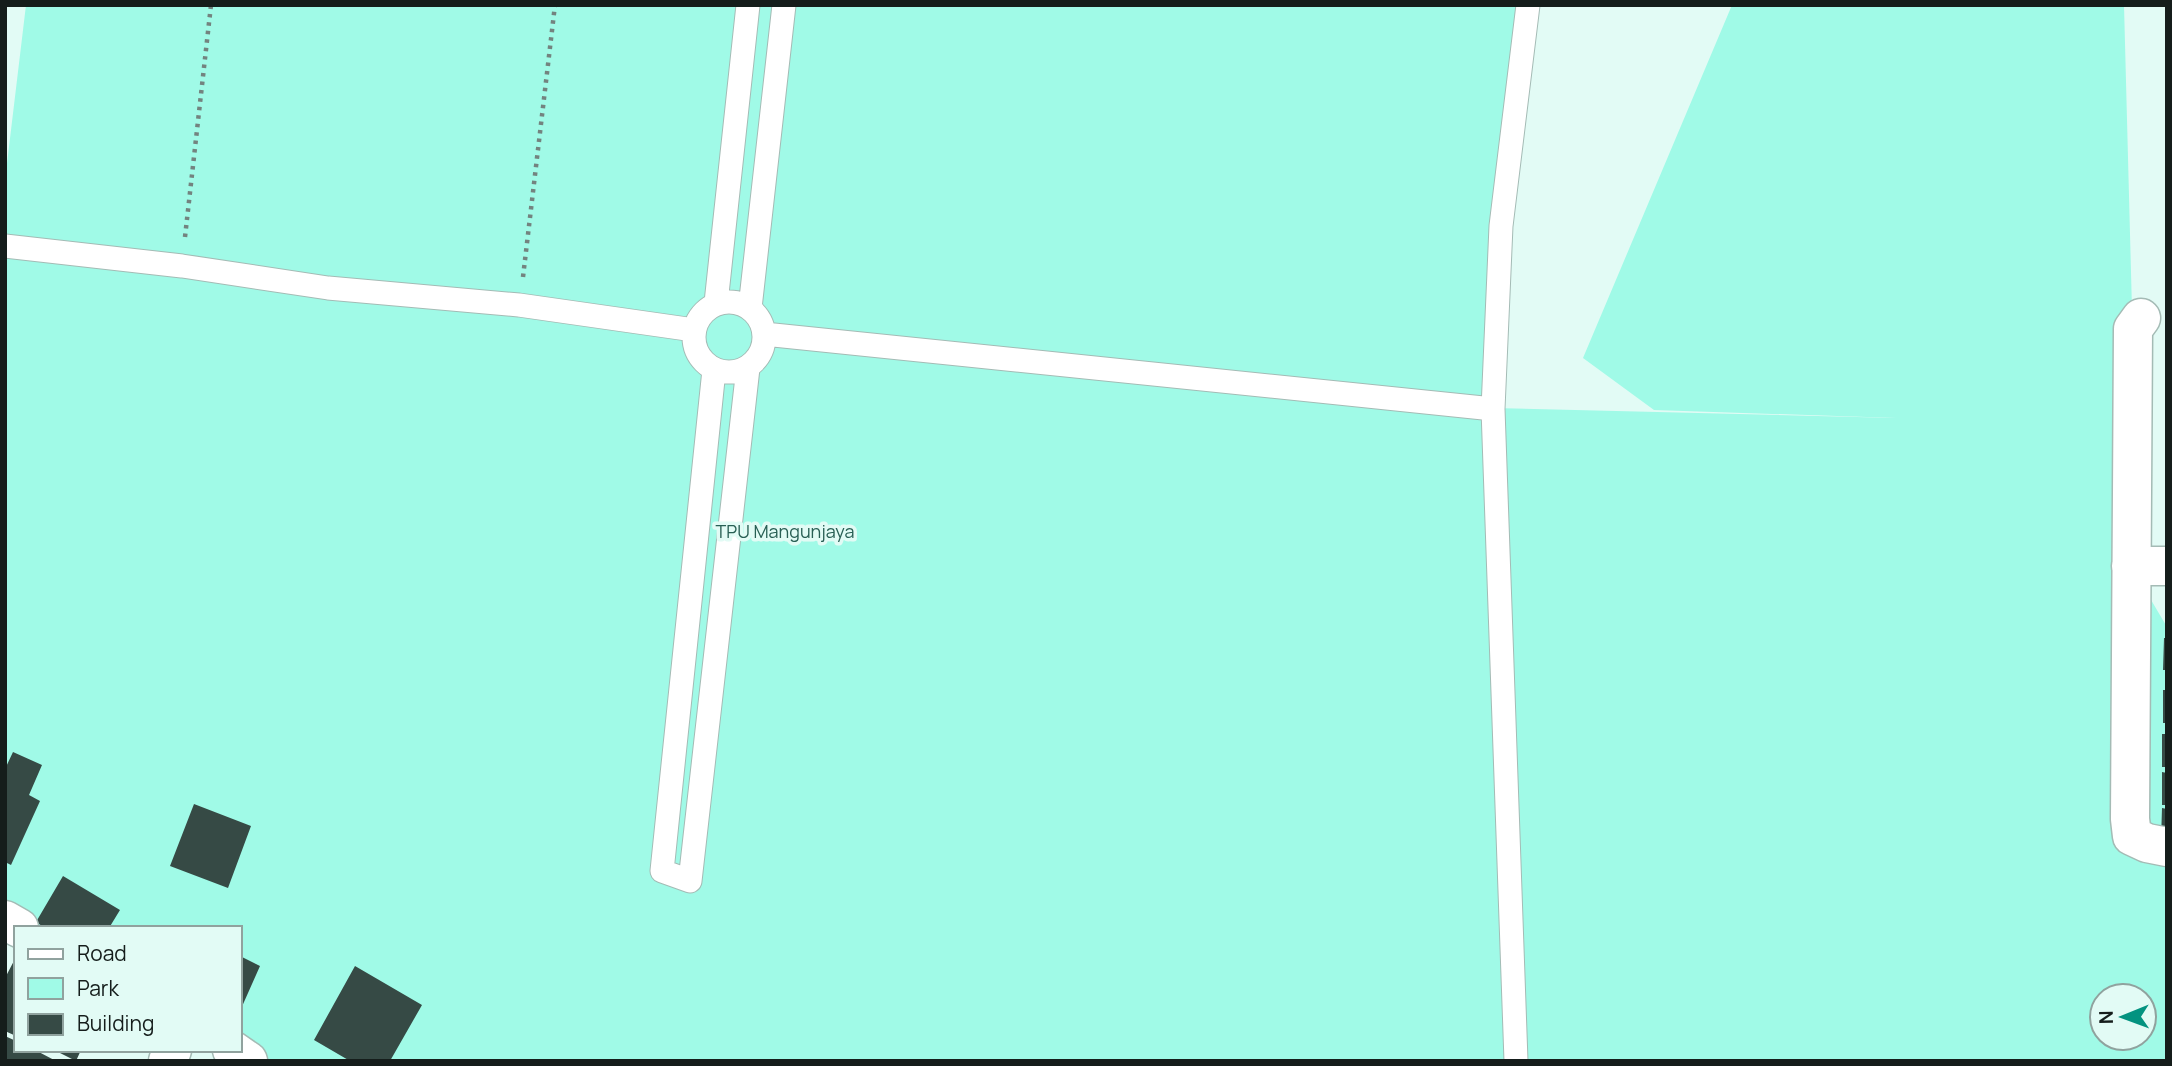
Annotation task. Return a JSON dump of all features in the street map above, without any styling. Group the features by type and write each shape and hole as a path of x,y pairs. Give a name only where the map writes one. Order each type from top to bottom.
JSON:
{"street":[{"path":"2141,318 2133,329 2149,566 2130,819 2132,836 2147,843 2167,847"}],"lane":[{"path":"716,303 748,5"},
{"path":"750,308 784,5"},
{"path":"1516,1061 1493,409 1501,226 1528,5"},
{"path":"5,246 182,266 328,288 519,305 694,330"},
{"path":"733,301 750,308 760,319 764,334 761,353 748,368 731,373 714,370 701,360 694,346 694,330 698,318 716,303 733,301"},
{"path":"764,334 1493,409"},
{"path":"714,370 662,871 690,881 748,368"}],"path":[{"path":"182,266 211,5"},
{"path":"519,305 555,5"}],"green space":[{"name":"TPU Mangunjaya","path":"26,5 1528,5 1493,408 1896,418 1654,410 1583,358 1732,5 2124,5 2133,348 2131,566 2167,627 2167,1061 248,1061 241,1052 242,926 16,926 5,920 5,180"}],"building":[{"path":"2164,638 2167,638 2167,670 2163,670"},
{"path":"2163,690 2167,690 2167,723 2163,723"},
{"path":"2162,734 2167,734 2167,767 2162,767"},
{"path":"13,752 42,765 29,795 40,801 11,865 5,862 5,769"},
{"path":"2162,772 2167,773 2167,805 2162,805"},
{"path":"194,804 251,826 228,888 170,866"},
{"path":"2162,808 2167,809 2167,841 2161,841"},
{"path":"63,876 120,910 110,926 42,926 36,922"},
{"path":"242,957 260,966 242,1006"},
{"path":"14,961 14,1035 5,1031 5,978"},
{"path":"355,966 422,1005 390,1061 350,1061 314,1040"},
{"path":"5,1036 14,1040 14,1052 39,1052 56,1061 5,1061"},
{"path":"58,1052 80,1052 76,1061"}]}
